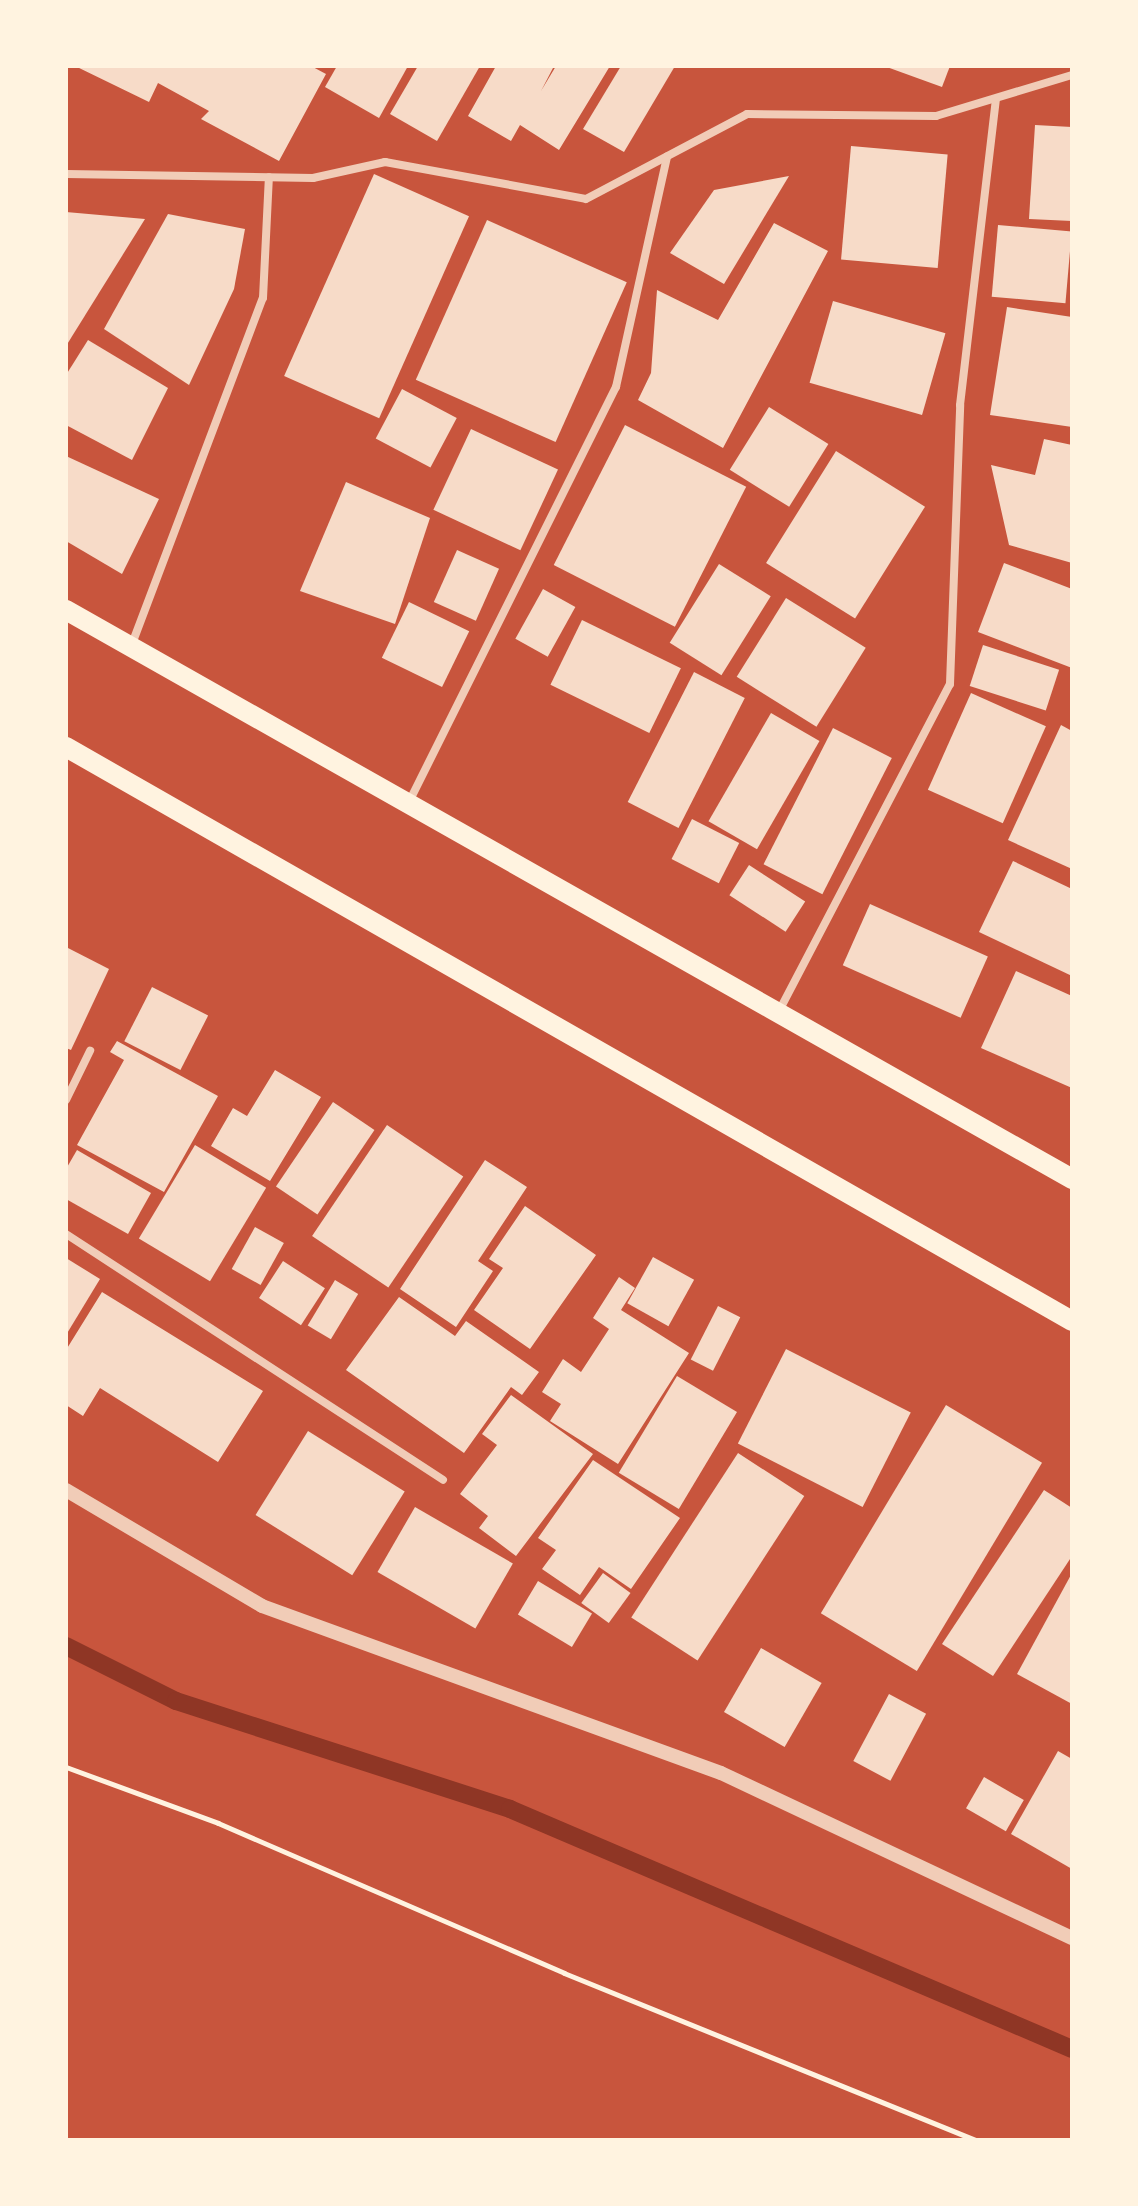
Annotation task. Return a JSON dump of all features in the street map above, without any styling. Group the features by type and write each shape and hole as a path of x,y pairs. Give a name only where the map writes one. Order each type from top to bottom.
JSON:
{"main road":[{"path":"66,610 1072,1179"},
{"path":"66,747 1072,1321"}],"street":[{"path":"66,174 313,178 385,162 586,199 747,114 936,116 1070,77 1071,66"},
{"path":"778,1013 950,684 960,405 996,99"},
{"path":"409,802 616,387 667,157"},
{"path":"132,646 263,298 269,177"},
{"path":"66,1100 90,1051"},
{"path":"66,1234 443,1480"},
{"path":"66,1490 262,1606 721,1773 1072,1938"}],"path":[{"path":"66,1767 218,1823 564,1973 976,2140"}],"building":[{"path":"75,66 311,66 326,74 279,161 201,119 209,111 158,83 149,102"},
{"path":"337,66 408,66 379,118 325,87"},
{"path":"418,66 480,66 437,141 390,114"},
{"path":"496,66 554,66 541,91 556,66 610,66 559,150 520,125 511,141 468,116"},
{"path":"621,66 675,66 624,152 583,129"},
{"path":"884,66 950,66 942,87"},
{"path":"1035,125 1072,127 1072,221 1029,219"},
{"path":"851,146 948,154 938,268 841,260"},
{"path":"374,174 469,216 379,418 284,376"},
{"path":"789,176 724,284 670,253 714,190"},
{"path":"66,212 145,219 66,346"},
{"path":"168,214 245,229 234,289 189,385 104,329"},
{"path":"487,220 627,282 556,442 416,380"},
{"path":"774,223 828,251 723,448 638,400 651,373 657,290 718,320"},
{"path":"998,225 1072,231 1065,303 992,297"},
{"path":"833,301 945,333 922,415 810,383"},
{"path":"1007,307 1072,317 1072,427 990,415"},
{"path":"88,340 168,388 132,460 66,425 66,375"},
{"path":"402,389 457,418 430,468 376,438"},
{"path":"769,407 828,444 789,507 730,470"},
{"path":"625,425 746,487 675,627 554,565"},
{"path":"471,429 558,470 520,550 433,510"},
{"path":"1044,439 1072,445 1072,563 1009,545 991,465 1035,475"},
{"path":"836,451 925,507 855,619 766,563"},
{"path":"66,456 159,499 122,574 66,541"},
{"path":"346,482 430,518 395,624 300,591"},
{"path":"457,550 499,569 476,621 434,602"},
{"path":"1004,563 1072,589 1072,668 978,632"},
{"path":"719,564 771,596 721,675 670,643"},
{"path":"543,589 575,607 548,657 515,639"},
{"path":"786,598 866,648 816,727 737,677"},
{"path":"409,602 469,631 442,687 382,658"},
{"path":"582,620 681,668 649,733 550,685"},
{"path":"983,645 1059,670 1046,711 970,686"},
{"path":"694,672 745,698 679,828 628,802"},
{"path":"971,693 1046,726 1003,823 928,790"},
{"path":"771,713 819,741 757,849 708,821"},
{"path":"1061,725 1072,731 1072,869 1008,840"},
{"path":"833,728 892,758 822,894 764,864"},
{"path":"692,819 739,843 719,883 672,859"},
{"path":"1013,861 1072,889 1072,976 979,932"},
{"path":"749,865 805,901 786,932 729,895"},
{"path":"870,904 988,956 961,1018 843,965"},
{"path":"66,947 109,969 71,1050 66,1048"},
{"path":"1016,971 1072,996 1072,1088 981,1048"},
{"path":"152,987 208,1016 180,1070 124,1041"},
{"path":"117,1041 218,1096 164,1192 77,1145 124,1060 110,1052"},
{"path":"275,1070 321,1097 270,1181 211,1146 233,1108 247,1116"},
{"path":"333,1102 374,1130 317,1215 276,1187"},
{"path":"387,1125 463,1176 388,1288 312,1236"},
{"path":"195,1145 266,1188 210,1281 139,1238"},
{"path":"77,1150 151,1193 128,1234 66,1199 66,1169"},
{"path":"485,1160 527,1187 478,1261 493,1271 456,1327 400,1289"},
{"path":"525,1206 596,1255 530,1349 474,1310 503,1268 489,1259"},
{"path":"255,1227 284,1243 261,1285 232,1269"},
{"path":"653,1257 694,1280 668,1326 627,1303"},
{"path":"66,1258 100,1279 66,1335"},
{"path":"283,1261 325,1288 301,1325 259,1298"},
{"path":"619,1277 635,1288 621,1310 689,1353 618,1464 550,1421 561,1404 542,1392 563,1359 581,1372 609,1329 593,1318"},
{"path":"335,1280 358,1294 331,1339 308,1325"},
{"path":"102,1292 263,1391 218,1462 100,1388 83,1416 66,1405 66,1350"},
{"path":"399,1297 455,1336 466,1321 539,1372 522,1395 511,1387 464,1453 346,1370"},
{"path":"718,1306 740,1317 713,1371 691,1359"},
{"path":"786,1349 911,1413 863,1507 738,1443"},
{"path":"677,1376 737,1412 679,1509 619,1473"},
{"path":"511,1395 593,1454 516,1556 479,1528 488,1516 460,1494 497,1445 482,1434"},
{"path":"946,1405 1042,1463 917,1671 821,1613"},
{"path":"308,1431 405,1491 352,1575 256,1515"},
{"path":"738,1453 804,1496 698,1660 631,1617"},
{"path":"593,1460 680,1518 631,1589 599,1567 580,1595 542,1569 556,1550 538,1538"},
{"path":"1044,1490 1072,1508 1072,1556 993,1676 942,1644"},
{"path":"415,1507 513,1564 475,1628 377,1572"},
{"path":"603,1573 631,1593 609,1623 581,1603"},
{"path":"1072,1573 1072,1704 1017,1674"},
{"path":"538,1581 592,1613 572,1647 518,1614"},
{"path":"761,1648 822,1683 785,1747 724,1712"},
{"path":"889,1694 926,1714 890,1781 853,1761"},
{"path":"1058,1751 1072,1759 1072,1869 1011,1834"},
{"path":"984,1777 1024,1800 1006,1831 966,1808"}],"waterway":[{"path":"66,1646 176,1701 510,1809 1072,2049"}]}
